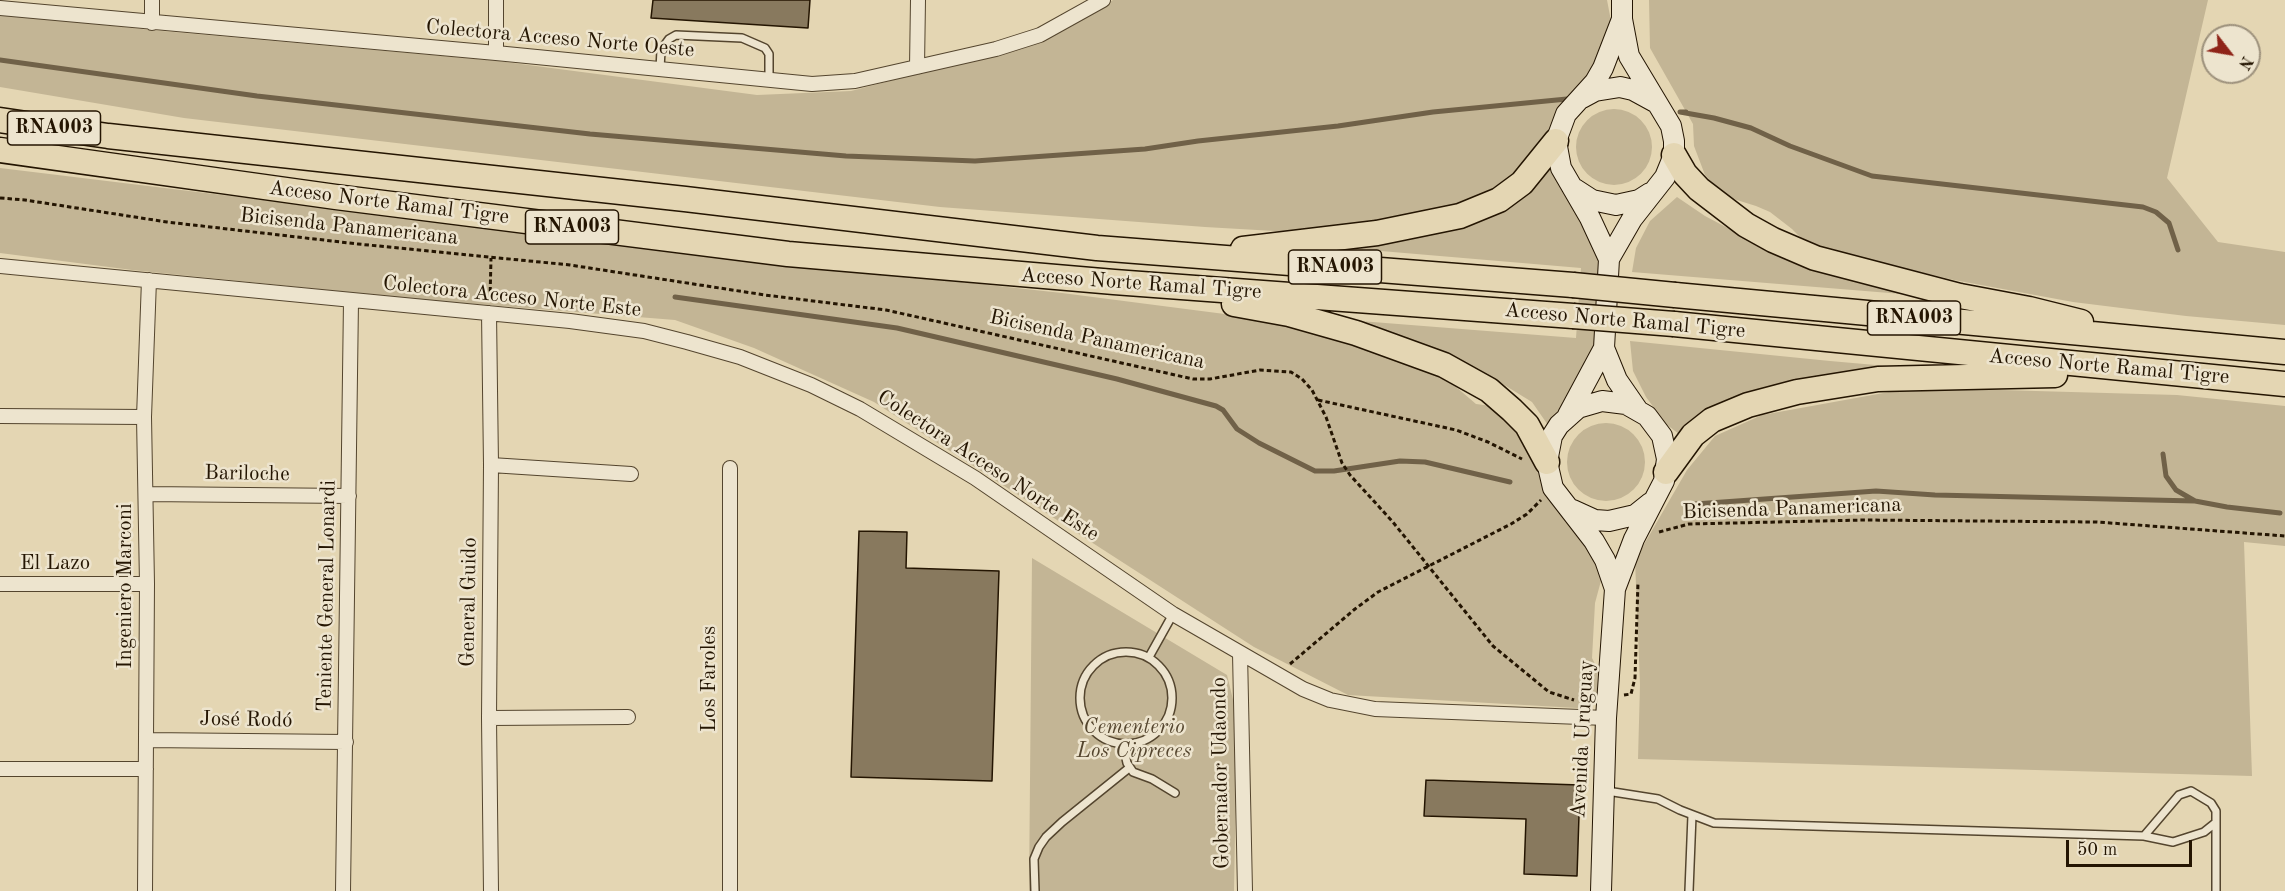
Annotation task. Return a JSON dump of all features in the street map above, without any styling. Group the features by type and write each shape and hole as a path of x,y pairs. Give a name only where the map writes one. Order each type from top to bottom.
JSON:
{"highway":[{"path":"0,108 108,136"},
{"name":"Acceso Norte Ramal Tigre","path":"0,120 108,136 1097,248 1573,285 2285,352"},
{"path":"1097,248 1229,251 1377,233 1423,225 1460,216 1499,201 1522,183 1556,141"},
{"name":"Acceso Norte Ramal Tigre","path":"0,152 788,254 1114,282 1674,324 2285,384"},
{"path":"1674,155 1685,174 1699,189 1746,225 1773,240 1815,258 1914,282 1960,296 2029,309 2153,341"},
{"path":"1114,282 1289,314 1356,333 1444,365 1489,390 1527,425 1550,475"},
{"path":"1666,472 1693,435 1712,420 1748,405 1797,392 1878,379 2150,372"}],"main road":[{"path":"1622,9 1629,56 1671,126 1674,155"},
{"path":"1556,141 1566,114 1595,82 1603,68 1622,9"},
{"path":"1573,105 1595,91 1614,88 1633,90 1655,102"},
{"name":"Avenida Uruguay","path":"1556,141 1558,157 1566,177 1590,218 1609,259"},
{"name":"Avenida Uruguay","path":"1615,589 1605,560 1571,509 1561,500 1550,475 1552,436 1568,415 1604,348 1609,259 1632,219 1668,172 1674,155"},
{"name":"Avenida Uruguay","path":"1566,177 1573,187 1592,200 1616,205 1639,200 1658,186"},
{"name":"Avenida Uruguay","path":"1601,891 1606,718 1615,589 1634,539 1664,481 1666,472 1666,453 1662,435 1647,416 1637,409 1617,380 1604,348"},
{"path":"1568,415 1578,408 1602,401 1626,404 1637,409"},
{"name":"Avenida Uruguay","path":"1571,509 1595,520 1622,520 1646,507 1655,497"}],"street":[{"path":"152,0 152,24"},
{"path":"496,0 496,53"},
{"path":"917,67 918,0"},
{"name":"Colectora Acceso Norte Oeste","path":"0,8 812,84 855,81 996,49 1040,35 1103,0"},
{"name":"Colectora Acceso Norte Este","path":"0,266 570,321 644,331 740,357 811,385 860,408 975,478 1173,614 1276,675 1330,700 1376,709 1606,718"},
{"name":"Ingeniero Marconi","path":"145,891 147,584 144,417 149,280"},
{"name":"Teniente General Lonardi","path":"343,891 351,301"},
{"name":"General Guido","path":"489,313 490,891"},
{"path":"0,416 144,417"},
{"path":"491,465 631,474"},
{"name":"Los Faroles","path":"730,468 730,891"},
{"name":"Bariloche","path":"146,494 349,496"},
{"name":"El Lazo","path":"0,584 147,584"},
{"name":"Gobernador Udaondo","path":"1240,653 1245,891"},
{"path":"489,718 628,717"},
{"name":"José Rodó","path":"146,740 346,742"},
{"path":"0,769 146,769"}],"lane":[{"path":"660,69 661,50 669,39 676,35 742,38 765,48 769,54 770,80"},
{"path":"1149,657 1173,614"},
{"path":"1117,652 1134,652 1149,657 1161,667 1169,680 1173,696 1171,711 1164,725 1153,736 1139,743 1123,745 1107,741 1093,731 1084,718 1080,701 1082,685 1089,670 1101,658 1117,652"},
{"path":"1123,745 1129,768 1133,772 1152,779 1175,793"},
{"path":"1035,891 1034,859 1046,837 1129,768"},
{"path":"1604,790 1658,799 1714,823 2144,836 2173,842 2204,832 2214,824"},
{"path":"2144,836 2178,795 2187,791 2197,793 2214,806 2216,811 2214,824 2216,891"},
{"path":"1689,891 1692,814"}],"path":[{"name":"Bicisenda Panamericana","path":"0,198 167,222 570,266 765,295 886,310 1193,379 1210,379 1260,370 1291,372 1302,379 1318,400 1342,463 1350,475 1392,521 1493,646 1549,692 1576,701"},
{"path":"489,313 491,258"},
{"path":"1276,675 1378,592 1527,514 1550,475 1498,447 1456,430 1318,400"},
{"name":"Bicisenda Panamericana","path":"1652,536 1660,531 1689,524 1863,520 2097,522 2285,536"},
{"path":"1608,699 1631,694 1635,678 1639,571"}],"green space":[{"path":"1113,0 1607,0 1611,21 1608,42 1551,139 1511,187 1455,208 1309,233 940,207 184,118 0,87 0,14 498,61 757,95 851,91 1044,41"},
{"path":"1649,0 2208,0 2167,178 2218,242 2285,252 2285,325 2073,302 1954,280 1860,258 1805,242 1770,212 1724,196 1705,175 1694,146 1693,124 1650,48"},
{"path":"1607,109 1621,109 1635,115 1646,126 1652,140 1649,162 1641,174 1621,185 1607,185 1593,179 1582,168 1576,154 1576,140 1582,126 1593,115"},
{"path":"1551,160 1559,185 1579,216 1602,266 1599,346 1550,428 1532,402 1501,383 1428,347 1360,321 1576,338 1581,268 1334,247 1406,238"},
{"path":"0,168 732,257 1062,293 1271,320 1428,363 1476,404 1499,407 1512,414 1582,529 1602,577 1595,603 1592,658 1598,670 1597,696 1592,705 1577,708 1348,695 1254,647 874,402 754,348 675,320 426,300 132,270 0,253"},
{"path":"1677,197 1705,216 1775,253 1914,295 1632,272 1636,248 1650,221"},
{"path":"1630,341 1966,373 1851,379 1679,434 1666,424 1646,397 1633,371"},
{"path":"1965,389 2177,395 2285,406 2285,546 2244,542 2252,776 1638,759 1640,685 1635,560 1687,470 1715,436 1762,415 1889,392"},
{"path":"1606,423 1621,426 1638,440 1645,462 1642,477 1628,494 1606,501 1591,498 1574,484 1567,462 1570,447 1584,430"},
{"name":"Cementerio Los Cipreces","path":"1032,558 1227,675 1237,716 1234,891 1029,891"}],"building":[{"path":"653,0 810,0 808,28 651,18"},
{"path":"859,531 907,532 906,568 999,571 992,781 851,777"},
{"path":"1426,780 1580,785 1577,876 1524,874 1526,819 1424,816"}],"waterway":[{"path":"0,60 257,96 590,134 846,156 975,161 1145,149 1433,112 1567,99"},
{"path":"1686,112 1680,112 1751,128 1790,146 1872,176 2143,207 2156,212 2169,223 2178,250"},
{"path":"675,297 897,328 1117,379 1216,406 1223,410 1237,429 1259,443 1315,471 1334,471 1400,461 1425,462 1510,482"},
{"path":"2163,454 2166,476 2176,490 2195,501 2280,513"},
{"path":"1695,504 1876,491 1935,495 2195,501"}]}
